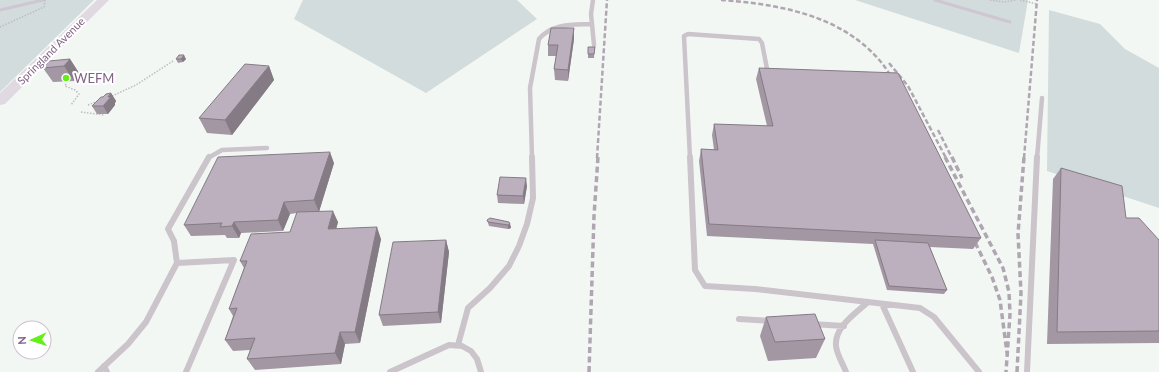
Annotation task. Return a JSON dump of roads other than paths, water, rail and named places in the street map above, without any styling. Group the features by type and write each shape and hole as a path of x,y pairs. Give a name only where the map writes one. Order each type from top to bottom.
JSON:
{"street":[{"name":"Springland Avenue","path":"0,101 103,0"}],"lane":[{"path":"592,0 594,45"},
{"path":"458,345 468,308 490,288 509,266 519,246 527,224 533,198 530,88 539,39 542,34 555,28 592,24"},
{"path":"767,69 762,44 759,40 688,34 684,36 695,270 705,286 755,289 920,308 934,317 979,372"},
{"path":"1027,372 1037,159 1042,98"},
{"path":"98,372 105,369 146,322 177,263 174,241 168,229 210,157 222,150 267,148"},
{"path":"177,263 234,260 186,372"},
{"path":"846,372 836,346 836,337 844,326 868,302"},
{"path":"882,304 914,372"},
{"path":"739,319 776,322"},
{"path":"807,324 844,326"},
{"path":"390,372 449,345 458,345 469,348 479,363 481,372"}],"waterway":[{"path":"0,10 43,0"},
{"path":"935,0 1010,22"}],"railway":[{"path":"597,158 607,0"},
{"path":"721,0 786,9 808,15 828,23 848,33 865,46 881,62 895,82"},
{"path":"1024,158 1037,0"},
{"path":"889,63 908,86 946,158"},
{"path":"938,130 952,158"},
{"path":"589,372 594,216 598,157"},
{"path":"945,157 1003,268 1009,292 1010,314 1006,372"},
{"path":"952,157 962,178"},
{"path":"1017,372 1021,293 1018,234 1024,157"},
{"path":"971,234 992,277 1000,300 1007,353"}],"place":[{"name":"WEFM","path":"66,78"}]}
